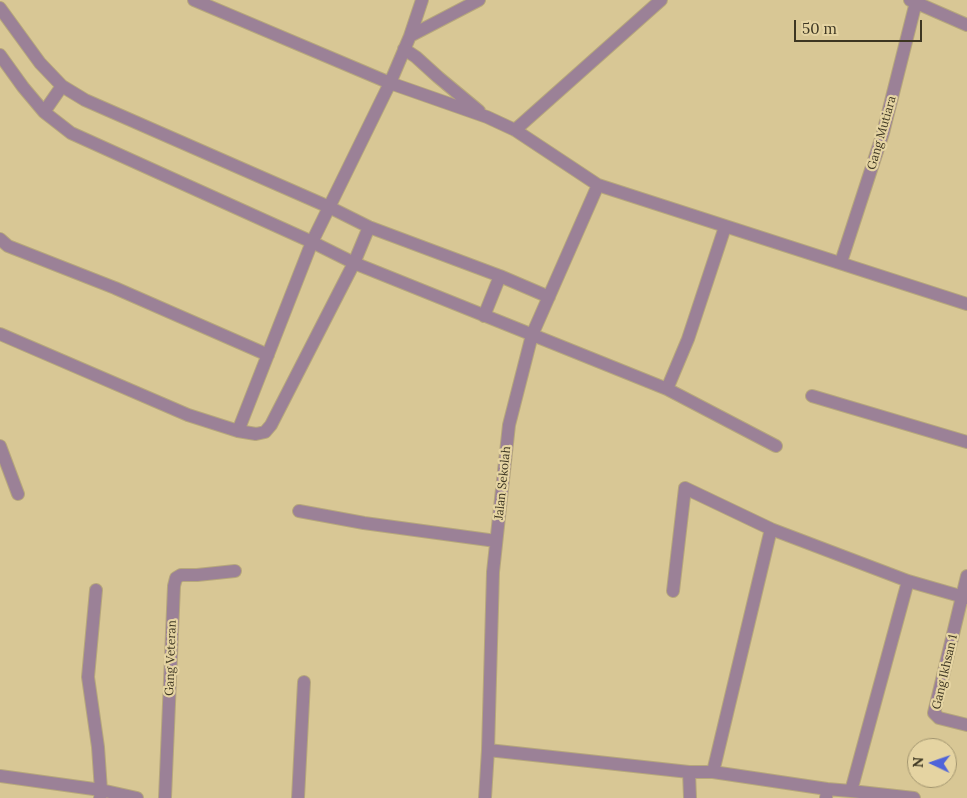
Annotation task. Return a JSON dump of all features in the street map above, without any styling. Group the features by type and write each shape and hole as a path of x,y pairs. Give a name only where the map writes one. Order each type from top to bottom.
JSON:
{"street":[{"path":"194,0 390,83 487,117 515,130 598,185 967,304"},
{"path":"238,431 312,242 390,83 410,36 422,0"},
{"path":"410,36 479,0"},
{"path":"515,130 661,0"},
{"path":"913,1 967,25"},
{"name":"Gang Mutiara","path":"841,262 883,133 913,1"},
{"path":"0,8 40,63 62,86 85,100 329,207 369,227 549,296"},
{"path":"404,49 487,117"},
{"path":"0,55 44,112 71,133 312,242 354,263 667,389 776,446"},
{"path":"44,112 62,86"},
{"name":"Jalan Sekolah","path":"484,798 488,750 493,572 509,425 532,335 598,185"},
{"path":"0,334 179,411 238,431 256,434 265,432 271,425 354,263 369,227"},
{"path":"667,389 688,339 725,227"},
{"path":"0,239 8,246 115,288 268,355"},
{"path":"484,316 500,276"},
{"path":"812,396 967,442"},
{"path":"0,446 18,494"},
{"path":"673,591 684,490 686,488 771,529 908,581 965,597 967,576"},
{"path":"299,511 364,523 496,541"},
{"path":"713,772 771,529"},
{"name":"Gang Veteran","path":"165,798 174,586 176,578 181,575 235,571"},
{"path":"851,791 908,581"},
{"path":"96,590 88,677 98,747 100,794"},
{"name":"Gang Ikhsan 1","path":"965,597 934,713 938,718 967,725"},
{"path":"298,798 304,682"},
{"path":"488,750 689,772 713,772 826,794 851,791 914,798"},
{"path":"689,772 690,798"},
{"path":"0,776 100,794 137,798"}]}
